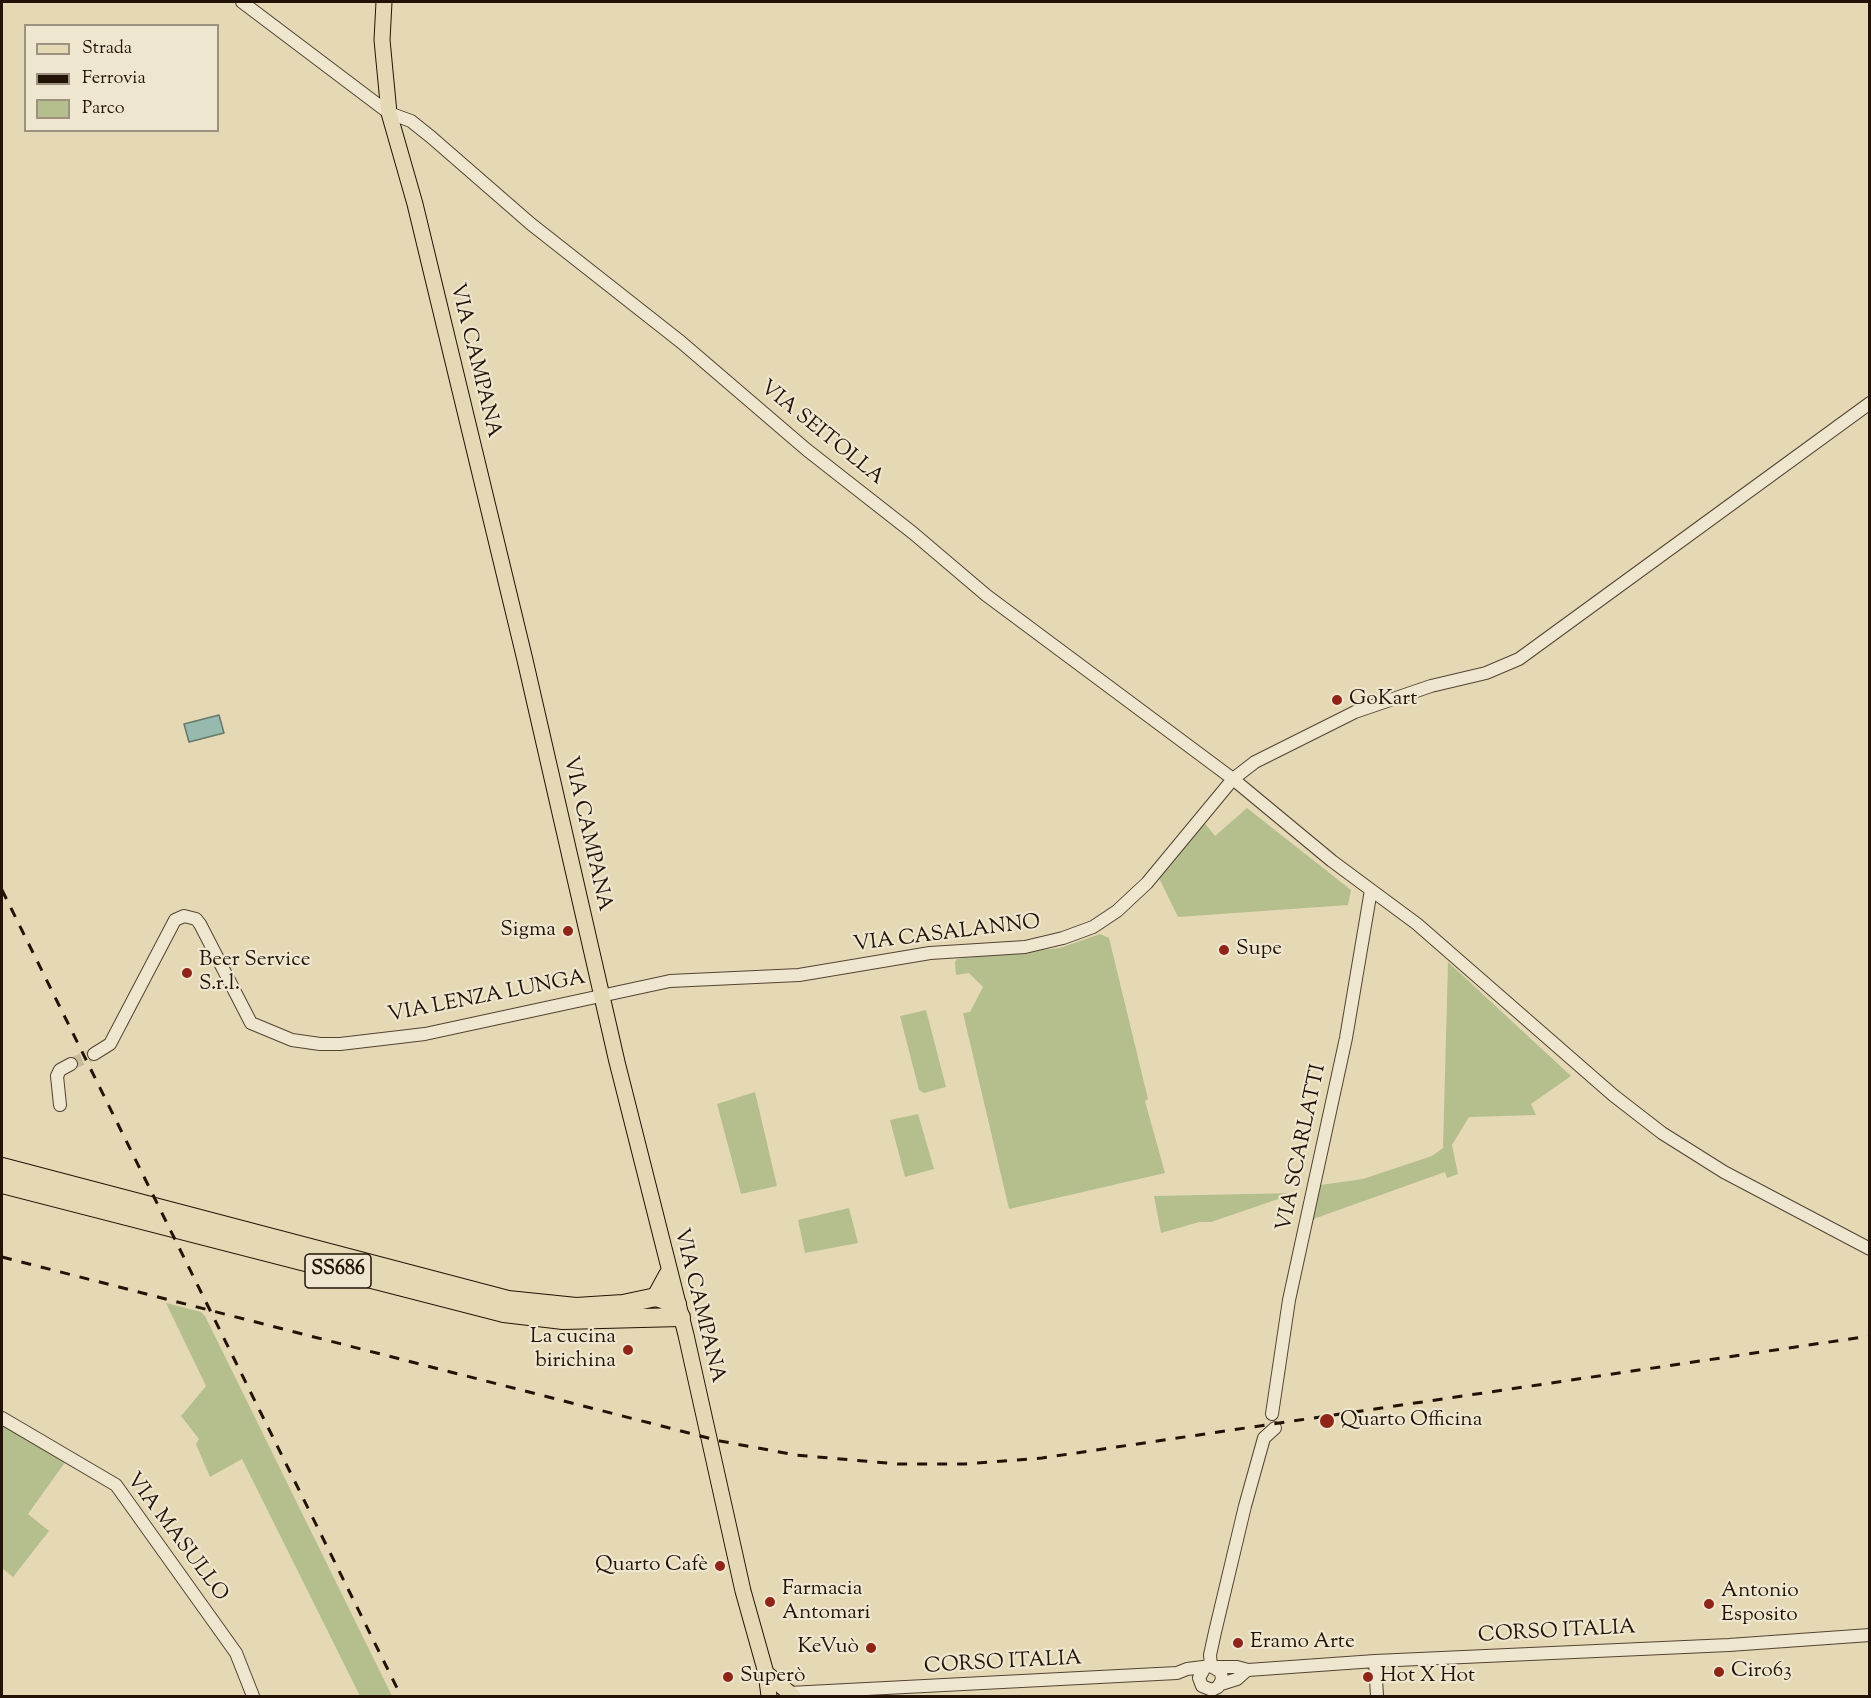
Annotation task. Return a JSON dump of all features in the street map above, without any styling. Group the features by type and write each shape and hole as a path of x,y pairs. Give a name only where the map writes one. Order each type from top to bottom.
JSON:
{"highway":[{"name":"SS686","path":"2,1167 508,1300 576,1308 623,1304 656,1297"},
{"name":"SS686","path":"2,1184 494,1311 563,1320 679,1310"},
{"path":"668,1275 656,1297 679,1310"}],"main road":[{"name":"VIA CAMPANA","path":"384,2 382,40 389,113 415,204 525,660 601,994 668,1275 679,1310 743,1591 766,1673 770,1696 777,1691 789,1694"},
{"path":"766,1673 789,1694"}],"street":[{"name":"VIA SEITOLLA","path":"242,2 389,113 411,121 431,136 531,224 681,342 807,450 912,532 986,595 1233,779 1465,964 1613,1095 1662,1133 1724,1172 1869,1249"},
{"name":"VIA CASALANNO","path":"601,994 670,981 799,975 930,953 1025,946 1063,938 1093,927 1117,911 1147,883 1233,779 1276,749 1355,712 1431,686 1486,672 1519,658 1869,403"},
{"name":"VIA SCARLATTI","path":"1272,1414 1289,1300 1346,1038 1371,890"},
{"name":"VIA LENZA LUNGA","path":"94,1054 110,1044 175,920 184,916 196,919 200,924 251,1023 299,1041 340,1044 425,1034 601,994"},
{"path":"60,1105 57,1076 60,1070 71,1064"},
{"name":"VIA MASULLO","path":"2,1418 116,1485 236,1653 253,1696"},
{"path":"1199,1696 1264,1438 1275,1428"},
{"name":"CORSO ITALIA","path":"789,1694 1180,1673 1187,1669 1206,1673 1237,1667 1247,1670 1375,1661 1729,1645 1869,1635"},
{"path":"1375,1661 1377,1696"},
{"name":"CORSO ITALIA","path":"1218,1689 1237,1679 1247,1670"},
{"path":"1206,1673 1222,1676 1218,1689 1208,1689 1206,1673"}],"green space":[{"path":"1247,808 1351,890 1348,905 1178,917 1158,876 1203,821 1215,836"},
{"path":"1100,934 1109,938 1148,1099 1145,1101 1165,1173 1009,1209 963,1013 970,1012 983,987 969,973 956,975 955,962 957,959 1060,948"},
{"path":"1448,962 1571,1076 1531,1104 1536,1115 1469,1117 1452,1145 1458,1174 1447,1178 1445,1172 1316,1218 1310,1223 1321,1185 1363,1179 1432,1156 1443,1148"},
{"path":"926,1010 946,1087 924,1093 919,1090 900,1016"},
{"path":"755,1092 777,1186 741,1194 717,1104"},
{"path":"918,1114 934,1169 905,1177 890,1120"},
{"path":"1296,1193 1211,1222 1199,1222 1161,1233 1154,1196"},
{"path":"849,1208 858,1243 805,1253 798,1220"},
{"path":"166,1303 201,1312 205,1316 392,1696 360,1696 242,1459 210,1477 196,1444 199,1439 181,1416 206,1386"},
{"path":"2,1424 66,1461 28,1514 49,1531 13,1577 2,1568"}],"water":[{"path":"219,715 224,733 189,742 184,724"}],"tunnel":[{"path":"71,1064 94,1054"}],"railway":[{"path":"2,890 401,1696"},
{"path":"2,1257 720,1441 796,1455 898,1464 965,1464 1042,1458 1870,1336"}],"place":[{"name":"GoKart","path":"1337,700"},
{"name":"Sigma","path":"568,931"},
{"name":"Supe","path":"1224,950"},
{"name":"Beer Service S.r.l.","path":"187,973"},
{"name":"La cucina birichina","path":"628,1350"},
{"name":"Quarto Officina","path":"1327,1421"},
{"name":"Quarto Cafè","path":"720,1566"},
{"name":"Farmacia Antomari","path":"770,1602"},
{"name":"Antonio Esposito","path":"1709,1604"},
{"name":"Eramo Arte","path":"1238,1643"},
{"name":"KeVuò","path":"871,1648"},
{"name":"Ciro63","path":"1719,1672"},
{"name":"Superò","path":"728,1677"},
{"name":"Hot X Hot","path":"1368,1677"}]}
